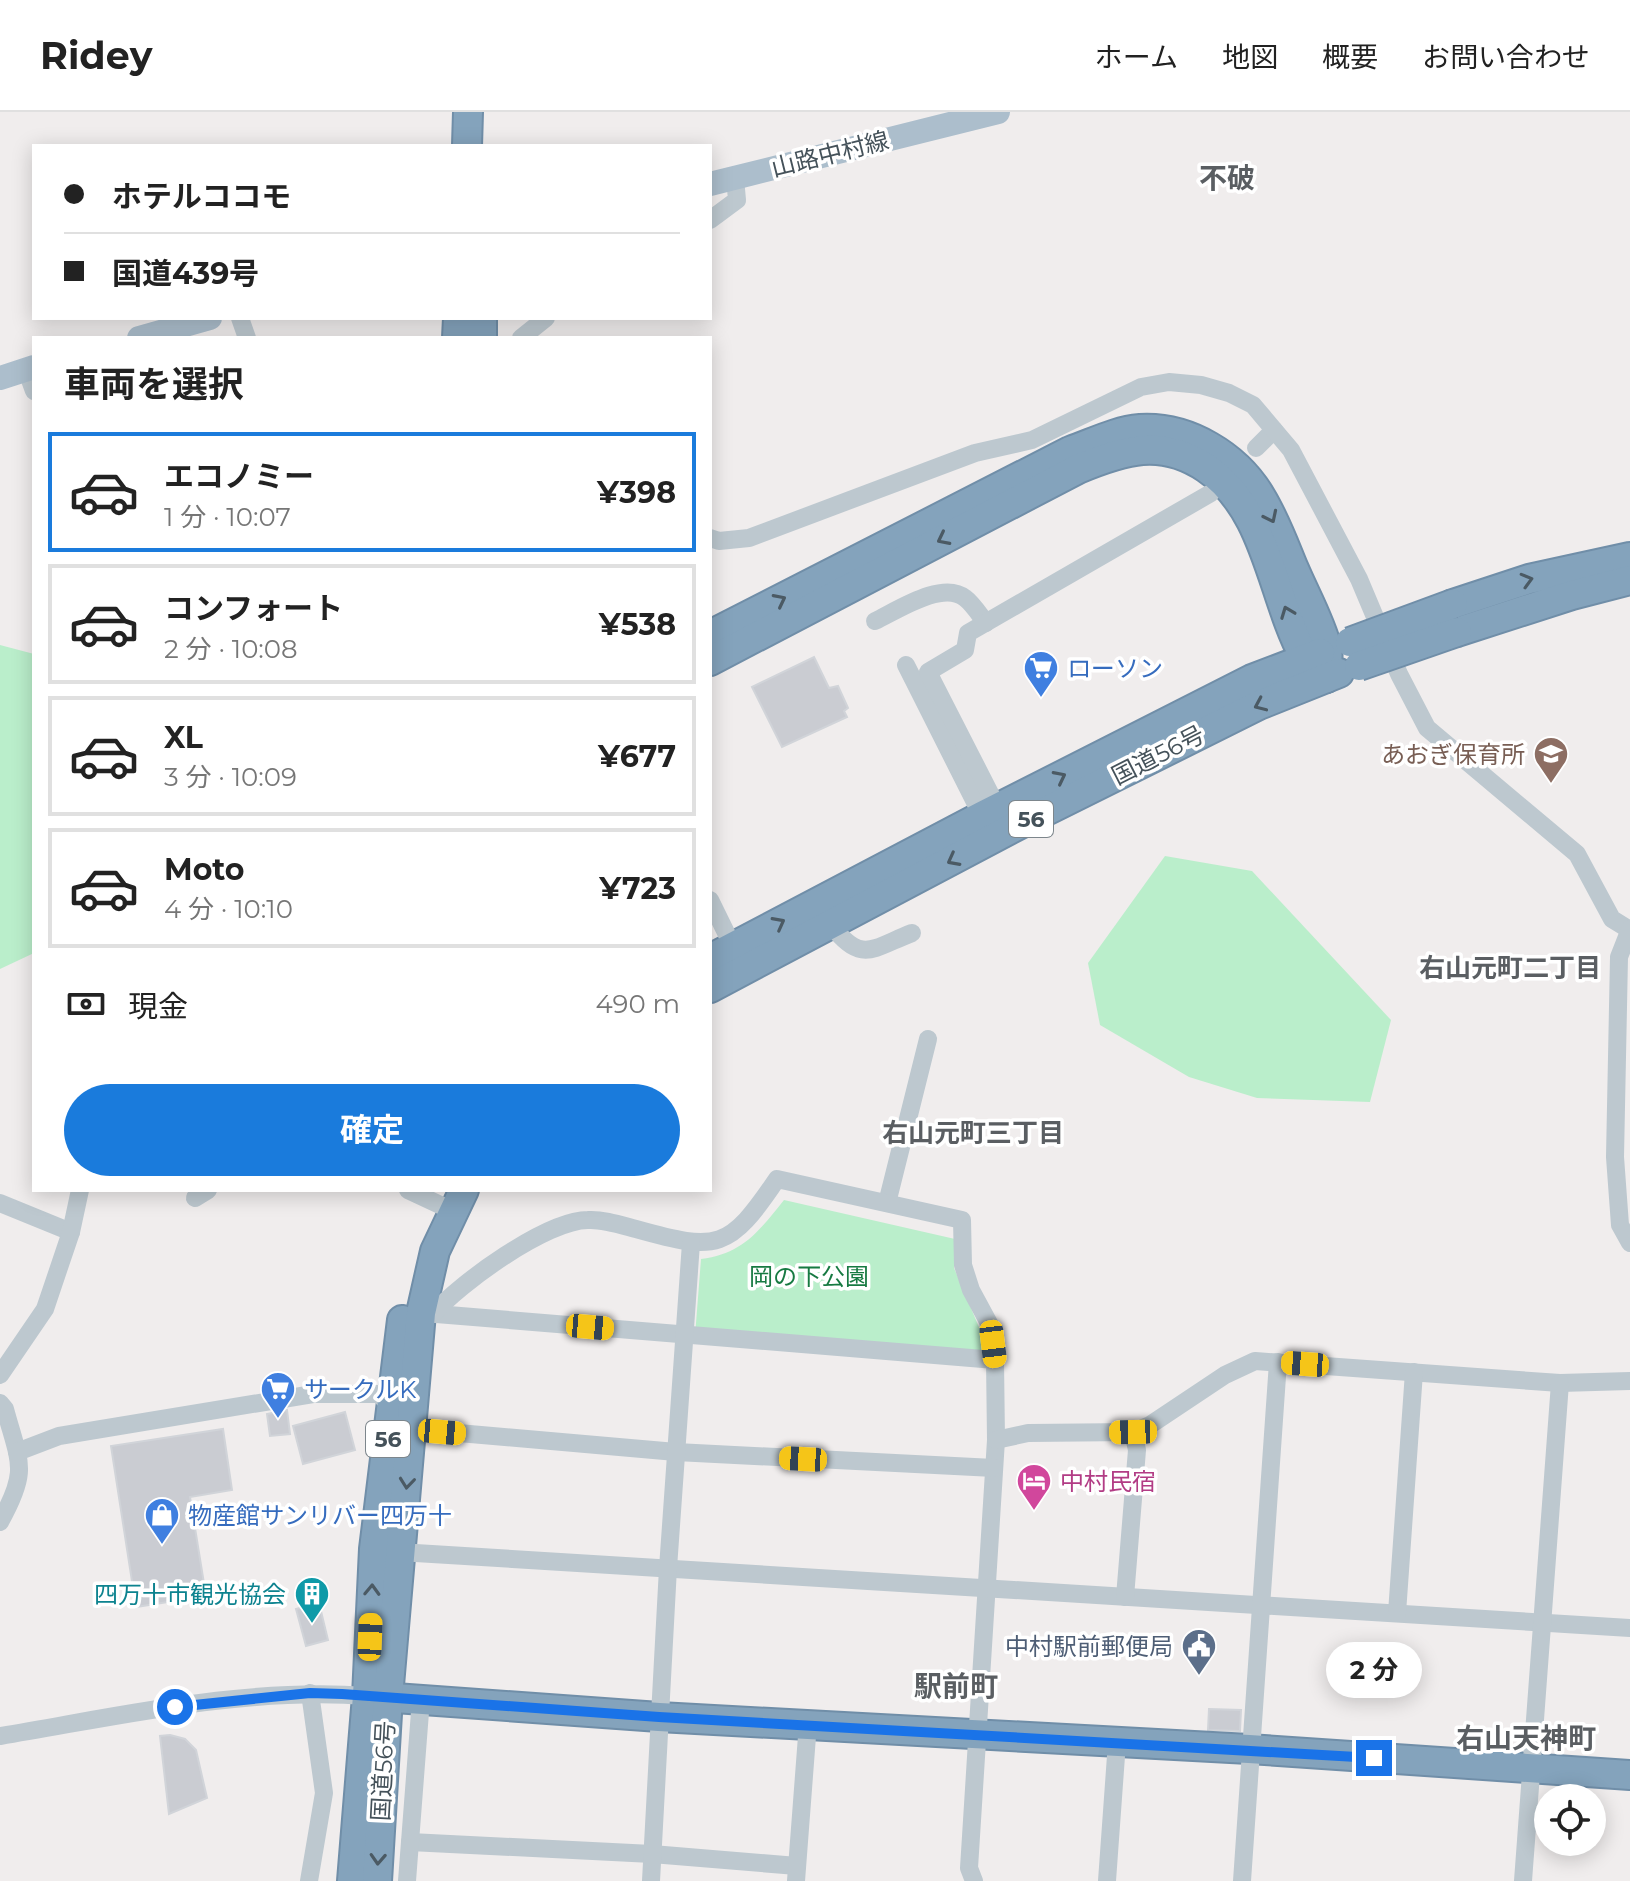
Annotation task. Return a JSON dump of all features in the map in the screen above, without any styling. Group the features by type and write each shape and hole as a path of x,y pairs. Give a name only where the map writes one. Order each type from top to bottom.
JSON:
{"highway":[{"path":"467,144 471,112"},
{"path":"471,112 476,144"},
{"path":"712,634 1070,451 1116,434 1138,429 1163,429 1192,437 1212,447 1228,459 1260,495 1334,659"},
{"path":"712,660 1078,469 1117,453 1154,448 1178,453 1195,461 1230,489 1334,659"},
{"name":"国道56号","path":"712,985 729,959 994,820 1259,705 1334,659 1453,604 1529,579 1630,557"},
{"name":"国道56号","path":"1334,659 1457,632 1630,580"},
{"name":"国道56号","path":"729,959 831,925 994,820"},
{"name":"国道56号","path":"352,1881 399,1552 435,1251 449,1199"},
{"name":"国道56号","path":"377,1881 378,1696 374,1549 402,1315 419,1246 449,1199"},
{"path":"378,1696 659,1717 1249,1749 1630,1775"}],"main road":[{"name":"山路中村線","path":"712,184 998,112"},
{"path":"146,336 203,320"},
{"path":"0,378 31,376"}],"street":[{"path":"712,219 737,200 735,178"},
{"path":"524,336 544,320"},
{"path":"712,539 719,541 749,538 975,453 1032,440 1141,387 1169,382 1201,385 1229,393 1253,405 1291,450 1359,579 1399,674 1427,728 1577,854 1612,919 1630,930 1619,957 1615,1157 1620,1225 1630,1243"},
{"path":"1256,448 1274,430"},
{"path":"994,820 928,672 965,650 968,633 1211,493"},
{"path":"875,621 940,591 956,592 966,598 986,623"},
{"path":"906,665 994,820"},
{"path":"712,906 729,959"},
{"path":"831,925 851,947 866,951 912,933"},
{"path":"887,1203 928,1039"},
{"path":"427,1313 523,1245 557,1226 587,1220 691,1243 718,1241 741,1228 777,1179 962,1220 963,1265 971,1290 991,1327 995,1360 996,1440 968,1877"},
{"path":"0,1375 45,1309 71,1232 80,1192"},
{"path":"417,1192 449,1199"},
{"path":"0,1203 71,1232"},
{"path":"651,1881 668,1568 691,1243"},
{"path":"427,1313 995,1360"},
{"path":"996,1440 1028,1433 1133,1432 1150,1425 1255,1361 1560,1383 1630,1381"},
{"path":"1242,1881 1278,1362"},
{"path":"1397,1613 1414,1372"},
{"path":"1523,1881 1560,1383"},
{"path":"17,1452 59,1436 313,1394 379,1394 413,1429 676,1452 994,1468"},
{"path":"0,1403 5,1409 21,1472 16,1493 0,1522"},
{"path":"1125,1597 1137,1450 1133,1432"},
{"path":"399,1552 1630,1628"},
{"path":"309,1881 324,1793 310,1693"},
{"path":"0,1736 200,1703 310,1693 378,1696"},
{"path":"407,1881 421,1699"},
{"path":"410,1842 652,1854 796,1874 808,1723"},
{"path":"1107,1881 1117,1742"}],"green space":[{"path":"0,645 32,653 32,954 0,969"},
{"path":"1165,856 1252,871 1391,1020 1370,1102 1257,1098 1189,1077 1100,1025 1088,963"},
{"name":"岡の下公園","path":"784,1200 955,1239 954,1268 981,1332 985,1358 695,1336 701,1259 728,1252 749,1239"}],"building":[{"path":"814,657 829,688 838,686 848,708 844,711 847,717 782,747 752,687"},
{"name":"サークルK","path":"287,1410 290,1434 270,1436 267,1414"},
{"path":"345,1412 355,1450 303,1464 293,1426"},
{"name":"物産館サンリバー四万十","path":"223,1429 232,1490 190,1497 206,1596 136,1607 111,1446"},
{"name":"四万十市観光協会","path":"319,1603 328,1640 306,1646 296,1609"},
{"path":"1209,1709 1241,1710 1240,1731 1208,1730"},
{"path":"160,1736 185,1739 196,1750 207,1798 169,1814"}],"place":[{"name":"ローソン","path":"1041,699"},
{"name":"あおぎ保育所","path":"1551,785"},
{"name":"サークルK","path":"278,1420"},
{"name":"中村民宿","path":"1034,1512"},
{"name":"物産館サンリバー四万十","path":"162,1546"},
{"name":"四万十市観光協会","path":"312,1625"},
{"name":"中村駅前郵便局","path":"1199,1677"}],"district":[{"name":"不破","path":"1227,178"},
{"name":"右山元町二丁目","path":"1510,968"},
{"name":"右山元町三丁目","path":"973,1133"},
{"name":"駅前町","path":"956,1686"},
{"name":"右山天神町","path":"1526,1738"}],"route":[{"path":"175,1707 310,1693 342,1694 659,1717 808,1723 1374,1758"}]}
